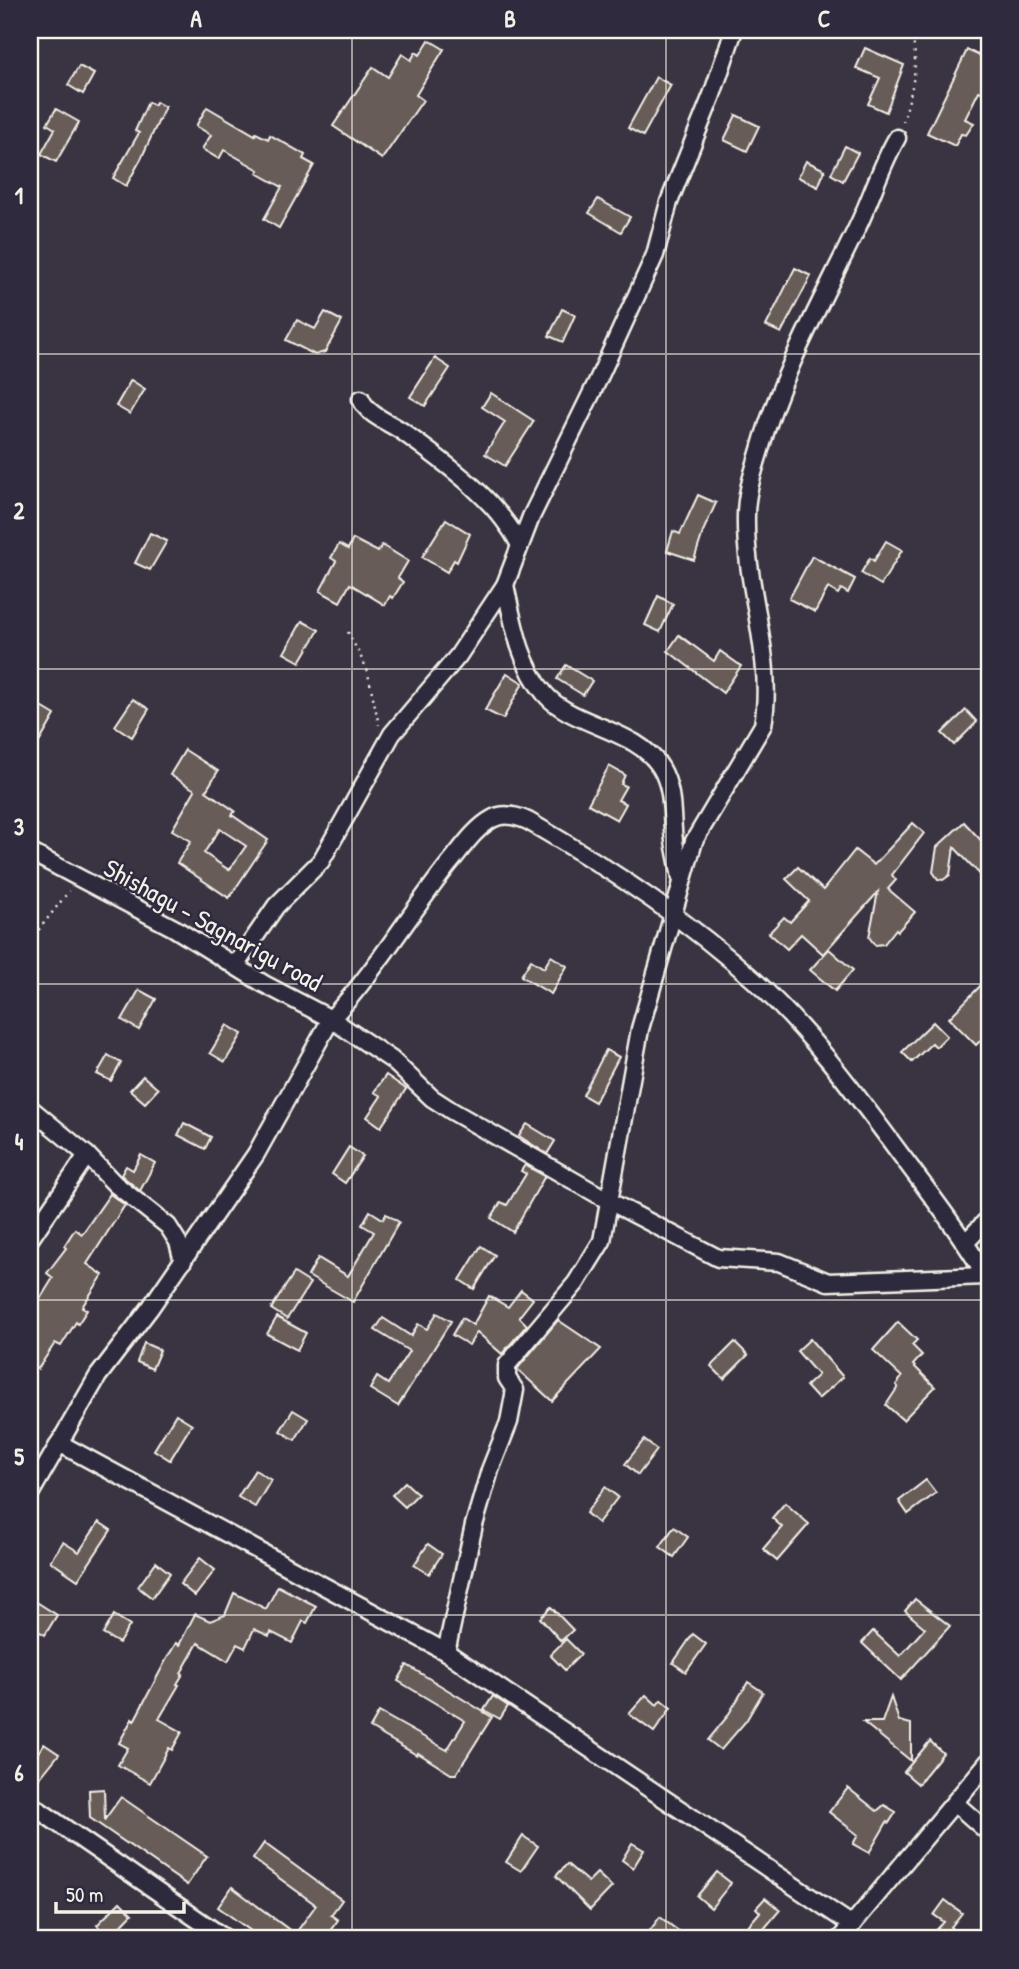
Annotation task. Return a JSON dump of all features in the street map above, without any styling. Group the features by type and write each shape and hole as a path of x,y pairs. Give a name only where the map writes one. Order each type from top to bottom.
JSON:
{"street":[{"path":"235,966 276,906 321,861 392,734 458,656 505,585 514,567 520,545 655,255 668,202 712,95 734,30"},
{"path":"446,1652 477,1513 509,1422 515,1390 507,1378 507,1365 576,1283 602,1241 640,1029 681,882 694,841 763,725 767,704 766,678 746,547 746,513 750,482 767,423 788,368 851,242 887,154 897,138"},
{"path":"361,399 371,413 405,434 467,482 504,519 520,545"},
{"path":"505,585 515,631 529,670 546,696 578,716 614,732 647,754 662,770 671,796 674,840 681,882"},
{"name":"Shishagu - Sagnarigu road","path":"30,852 174,928 235,966 331,1019 364,983 435,882 473,836 493,818 515,815 528,821 570,845 673,914"},
{"path":"673,914 754,981 794,1020 861,1100 965,1242 988,1278"},
{"path":"30,1494 98,1376 183,1261 256,1154 331,1019 392,1060 432,1098 452,1111 609,1201 718,1258 779,1262 828,1282 988,1278"},
{"path":"30,1108 87,1156 115,1184 168,1226 178,1242 183,1261"},
{"path":"30,1239 87,1156"},
{"path":"965,1242 989,1218"},
{"path":"59,1443 446,1652 852,1925"},
{"path":"840,1939 989,1761"},
{"path":"955,1803 989,1833"},
{"path":"30,1804 226,1939"}],"path":[{"path":"897,138 909,97 915,63 915,43 909,30"},
{"path":"348,632 366,669 383,749"},
{"path":"30,941 79,878"}],"building":[{"path":"429,40 444,49 416,95 423,100 382,159 333,126 373,67 388,77 402,54 411,60 416,52 420,55"},
{"path":"865,48 904,65 886,112 868,104 880,78 856,68"},
{"path":"967,50 989,60 989,82 984,93 979,91 965,119 974,123 966,135 961,134 955,146 927,133"},
{"path":"79,66 94,74 83,94 68,85"},
{"path":"656,77 671,85 643,136 628,128"},
{"path":"148,102 154,105 156,102 165,107 126,186 113,178 139,133 135,131"},
{"path":"207,107 255,135 256,133 268,139 270,135 305,155 303,159 314,165 279,228 264,219 282,187 224,150 219,159 202,149 211,135 196,126"},
{"path":"56,109 79,122 56,162 41,154 55,129 47,124"},
{"path":"736,115 759,126 747,151 724,140"},
{"path":"845,146 858,153 843,181 831,174"},
{"path":"806,161 825,170 818,187 798,177"},
{"path":"598,199 630,217 621,232 589,213"},
{"path":"795,268 811,276 781,333 766,326"},
{"path":"562,309 575,315 563,342 549,336"},
{"path":"325,312 342,321 325,352 315,355 286,340 297,320 315,329"},
{"path":"435,358 450,368 425,406 410,397"},
{"path":"131,380 145,389 130,414 116,406"},
{"path":"491,393 534,421 505,466 485,454 505,422 482,407"},
{"path":"698,495 716,503 694,560 667,551 673,531 680,534"},
{"path":"446,519 470,534 457,562 454,560 447,572 422,557"},
{"path":"150,533 167,541 150,570 135,563"},
{"path":"353,539 378,552 382,545 408,561 398,578 403,582 385,605 350,584 340,602 320,591 336,561 331,558 339,544 348,549"},
{"path":"886,541 902,550 881,585 861,573 870,558 874,561"},
{"path":"812,556 855,579 848,593 841,589 838,594 828,588 815,612 789,599"},
{"path":"658,596 673,604 660,632 645,625"},
{"path":"302,621 319,630 300,662 284,653"},
{"path":"679,635 714,661 720,651 741,666 723,693 668,651"},
{"path":"566,665 592,681 583,695 557,679"},
{"path":"507,673 523,683 503,719 485,710"},
{"path":"133,699 149,709 132,737 115,726"},
{"path":"30,700 55,715 30,758"},
{"path":"966,710 977,722 954,745 942,733"},
{"path":"185,750 218,771 206,791 235,811 232,815 268,840 229,898 177,863 191,841 172,830 195,790 170,775","holes":["220,829 246,846 229,870 204,853"]},
{"path":"609,766 625,775 621,784 626,786 618,800 626,804 617,820 588,804"},
{"path":"964,822 989,849 989,884 954,847 950,875 943,880 938,879 933,872 937,847"},
{"path":"913,823 924,833 892,875 896,880 888,889 915,912 884,944 875,945 869,937 878,892 823,954 801,934 787,949 769,933 784,917 790,922 809,901 786,879 798,867 823,890 855,850 874,865"},
{"path":"829,949 853,970 835,991 810,970"},
{"path":"551,956 567,966 551,994 521,976 531,960 544,968"},
{"path":"989,977 989,1032 976,1045 949,1018"},
{"path":"139,990 156,999 139,1030 122,1020"},
{"path":"933,1022 947,1036 936,1047 932,1043 912,1062 902,1052"},
{"path":"227,1025 242,1034 225,1062 210,1053"},
{"path":"606,1050 619,1057 595,1102 583,1095"},
{"path":"108,1055 121,1063 111,1081 97,1074"},
{"path":"386,1075 406,1089 381,1127 367,1117 381,1096 374,1092"},
{"path":"143,1076 158,1089 145,1103 130,1090"},
{"path":"184,1123 211,1137 205,1149 178,1135"},
{"path":"527,1124 555,1141 547,1154 519,1136"},
{"path":"349,1147 363,1156 345,1183 332,1174"},
{"path":"141,1155 155,1163 140,1191 121,1175 126,1166 133,1170"},
{"path":"525,1165 545,1176 513,1232 491,1218 501,1202 507,1205 526,1174 521,1171"},
{"path":"110,1194 125,1205 87,1264 103,1275 82,1307 87,1310 78,1324 76,1322 61,1346 55,1343 38,1369 30,1364 30,1319 53,1278 47,1273 66,1248 64,1246 75,1229 82,1234"},
{"path":"370,1211 383,1219 386,1214 399,1222 353,1302 308,1276 318,1258 348,1276 374,1232 362,1225"},
{"path":"481,1246 495,1255 474,1289 460,1280"},
{"path":"294,1273 310,1283 287,1319 271,1309"},
{"path":"521,1290 533,1299 519,1317 527,1325 502,1354 477,1332 469,1345 452,1335 462,1318 473,1325 489,1296 508,1307"},
{"path":"437,1313 451,1321 398,1406 370,1389 377,1377 388,1384 409,1351 375,1330 383,1318 411,1336 418,1324 427,1329"},
{"path":"277,1317 306,1333 297,1350 267,1334"},
{"path":"558,1320 601,1349 552,1401 517,1369"},
{"path":"898,1322 917,1340 912,1345 922,1355 913,1365 935,1387 903,1420 886,1405 902,1377 873,1350"},
{"path":"810,1339 843,1377 818,1399 806,1386 818,1375 797,1351"},
{"path":"735,1342 748,1355 724,1379 711,1366"},
{"path":"144,1343 160,1350 152,1369 137,1362"},
{"path":"293,1410 308,1419 295,1440 280,1431"},
{"path":"176,1414 192,1424 170,1460 154,1450"},
{"path":"644,1440 657,1450 638,1475 625,1464"},
{"path":"255,1470 271,1480 255,1507 238,1497"},
{"path":"926,1480 936,1493 908,1514 899,1501"},
{"path":"405,1482 418,1494 405,1507 392,1495"},
{"path":"605,1487 618,1497 598,1523 586,1513"},
{"path":"785,1503 809,1524 777,1561 763,1549 782,1527 772,1518"},
{"path":"99,1522 111,1530 78,1580 50,1561 63,1542 79,1552"},
{"path":"674,1527 688,1537 674,1557 660,1547"},
{"path":"428,1544 442,1554 429,1574 414,1565"},
{"path":"200,1558 215,1570 195,1596 180,1584"},
{"path":"156,1562 170,1573 152,1598 138,1587"},
{"path":"278,1586 316,1606 307,1623 303,1621 292,1643 271,1632 269,1636 254,1629 245,1648 237,1644 228,1661 198,1643 181,1673 183,1674 177,1684 179,1685 159,1719 182,1732 172,1750 169,1748 150,1783 118,1765 128,1748 119,1743 195,1614 210,1621 225,1615 234,1593 266,1609"},
{"path":"915,1599 950,1626 901,1680 862,1643 873,1631 900,1656 925,1628 905,1611"},
{"path":"35,1601 57,1615 45,1635 30,1626 30,1610"},
{"path":"551,1607 573,1630 561,1641 540,1618"},
{"path":"114,1615 130,1625 119,1643 103,1634"},
{"path":"693,1634 706,1644 686,1672 673,1663"},
{"path":"566,1639 581,1654 565,1670 550,1655"},
{"path":"407,1665 492,1717 456,1774 451,1774 370,1728 379,1712 447,1750 465,1721 398,1681"},
{"path":"748,1682 763,1692 746,1721 721,1750 708,1740 727,1717"},
{"path":"646,1695 657,1705 661,1700 671,1708 654,1732 629,1714"},
{"path":"493,1696 508,1706 500,1719 484,1710"},
{"path":"891,1697 899,1721 911,1724 911,1761 863,1722 882,1722"},
{"path":"930,1741 943,1753 918,1784 904,1772"},
{"path":"44,1744 59,1754 39,1779 30,1773 30,1764"},
{"path":"848,1788 877,1811 884,1805 896,1812 869,1853 853,1844 858,1835 829,1812"},
{"path":"104,1789 105,1819 121,1797 207,1856 187,1885 90,1818 89,1790"},
{"path":"523,1836 538,1846 521,1871 506,1862"},
{"path":"264,1843 342,1900 331,1915 338,1920 324,1939 262,1939 218,1907 232,1887 295,1934 316,1905 253,1859"},
{"path":"632,1843 644,1850 633,1868 622,1860"},
{"path":"567,1864 588,1882 597,1873 612,1887 590,1910 556,1876"},
{"path":"717,1872 731,1883 711,1908 697,1896"},
{"path":"765,1898 780,1910 758,1936 747,1927 760,1912 756,1908"},
{"path":"945,1900 962,1913 951,1927 964,1939 928,1939 944,1922 934,1915"},
{"path":"120,1902 132,1914 108,1939 97,1925"},
{"path":"660,1917 689,1939 656,1939 648,1933"}]}
